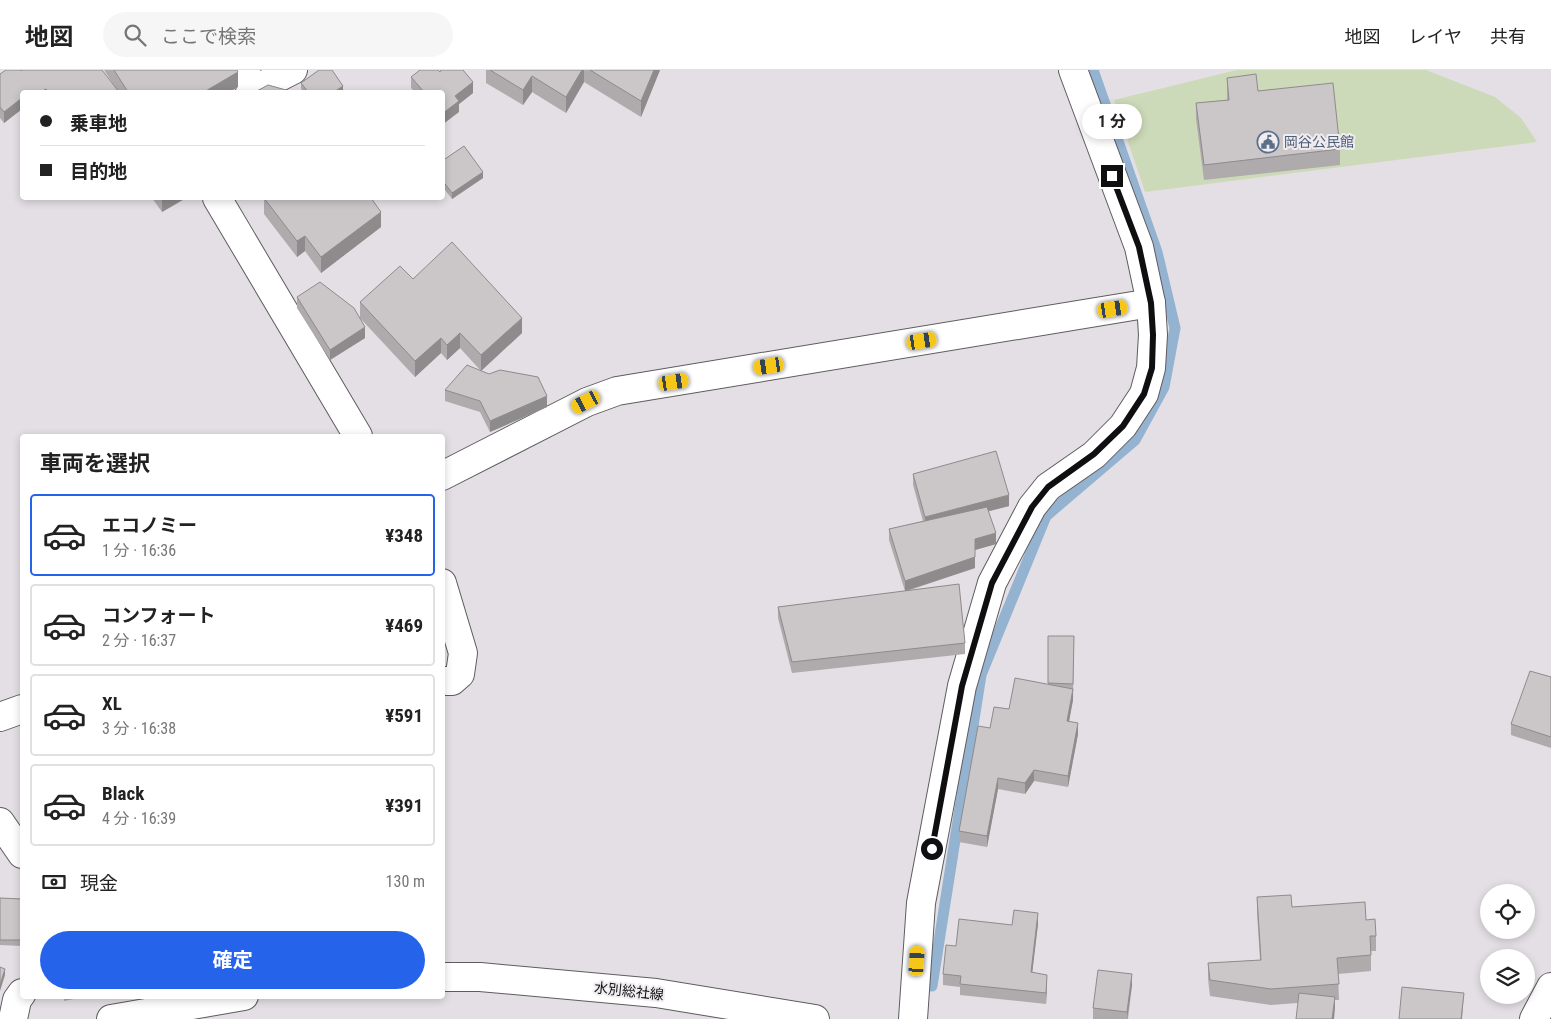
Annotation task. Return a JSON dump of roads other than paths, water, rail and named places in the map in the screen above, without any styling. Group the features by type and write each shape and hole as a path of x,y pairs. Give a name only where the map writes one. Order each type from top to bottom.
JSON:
{"street":[{"path":"249,83 293,70"},
{"path":"913,1019 922,903 962,686 992,583 1032,507 1048,487 1094,454 1123,426 1144,394 1152,368 1153,335 1151,303 1139,247 1073,70"},
{"path":"218,200 357,434"},
{"path":"445,474 586,402 617,391 1151,303"},
{"path":"445,592 463,653 460,674 452,681 445,681"},
{"path":"0,717 20,711"},
{"path":"0,822 20,851"},
{"name":"水別総社線","path":"445,977 480,978 656,993 815,1019"},
{"path":"1534,1019 1551,987"},
{"path":"13,1019 17,1000 20,996"},
{"path":"111,1019 226,999"}],"waterway":[{"path":"932,986 981,675 1046,516 1135,440 1164,387 1175,328 1157,252 1093,70"}],"place":[{"name":"岡谷公民館","path":"1268,142"}]}
